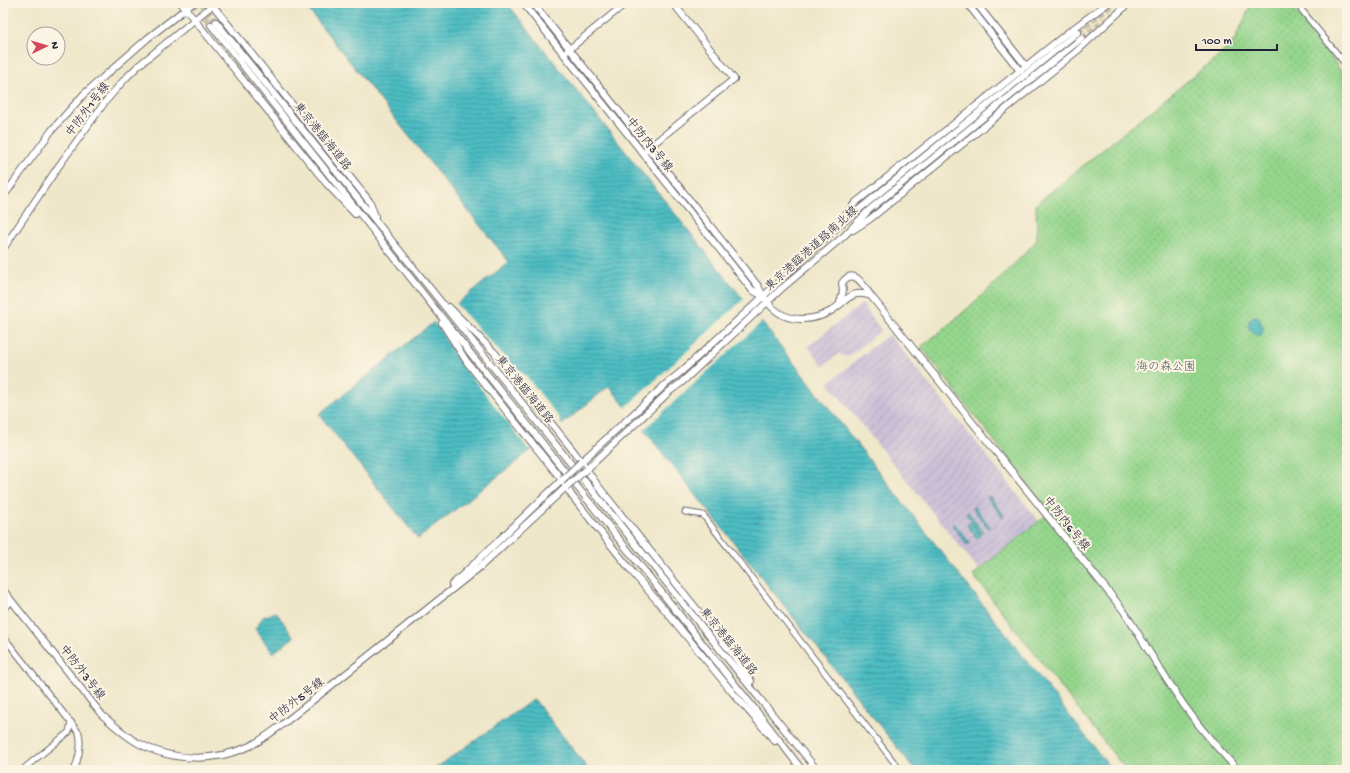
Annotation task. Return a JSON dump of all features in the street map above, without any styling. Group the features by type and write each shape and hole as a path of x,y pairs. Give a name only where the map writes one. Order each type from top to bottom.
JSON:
{"street":[{"path":"180,3 328,184 388,248"},
{"name":"中防外1号線","path":"3,196 52,130 84,94 148,38 193,3"},
{"name":"中防内3号線","path":"523,3 752,290 763,296 769,302"},
{"name":"中防内3号線","path":"533,3 649,147 758,286 763,296"},
{"path":"563,53 626,3"},
{"path":"642,153 734,79 673,3"},
{"path":"967,3 1020,71"},
{"path":"976,3 1026,66"},
{"path":"836,228 855,203 1026,66 1108,3"},
{"path":"844,236 870,219 1077,52 1129,3"},
{"path":"1296,3 1347,66"},
{"path":"213,4 370,202 377,221"},
{"name":"中防外1号線","path":"3,249 62,161 105,102 138,66 213,4"},
{"name":"東京港臨海道路","path":"802,770 790,756 769,726 432,306 214,23 377,221 817,770"},
{"name":"東京港臨港道路南北線","path":"562,480 753,306 836,228 1078,32"},
{"name":"東京港臨港道路南北線","path":"566,487 769,302 781,289 844,236 869,210 1082,38"},
{"path":"840,303 843,291 842,283 848,277 854,276 858,278 861,283 860,290 857,293"},
{"name":"中防内6号線","path":"861,283 1123,610 1136,628 1168,683 1195,721 1238,770"},
{"path":"435,293 494,352 582,462 598,486 732,654 778,722"},
{"path":"769,302 778,312 791,318 805,319 825,315 850,296 857,293 871,296"},
{"path":"432,306 467,362 562,480 633,573 733,693 779,746 790,756"},
{"name":"中防外5号線","path":"427,610 476,561 562,480"},
{"name":"中防外5号線","path":"159,752 178,757 209,758 237,751 264,738 480,567 566,487"},
{"path":"684,512 703,515 900,770"},
{"name":"中防外3号線","path":"3,590 102,715 119,730 138,743 159,752"},
{"path":"3,609 12,601"},
{"path":"3,636 79,733 81,741 80,751 74,770"},
{"path":"22,770 69,732 71,722"}],"shaded area":[{"path":"862,304 881,330 848,357 838,354 823,366 808,346"},
{"path":"889,334 1039,521 979,570 828,383"}],"green space":[{"name":"海の森公園","path":"1252,3 1289,3 1322,44 1347,80 1347,770 1126,770 973,575 1050,512 921,347 982,296 1037,240 1036,204 1228,48 1235,39"}],"water":[{"path":"303,3 507,3 771,334 1112,770 915,770 609,386 530,451 418,539 319,414 509,262"},
{"path":"1253,316 1259,317 1262,326 1264,326 1262,336 1257,335 1249,329 1249,321"},
{"path":"989,496 1004,515 1002,517 987,497"},
{"path":"975,507 990,527 988,528 973,509"},
{"path":"968,512 984,532 981,533 966,514"},
{"path":"971,522 981,535 977,538 967,525"},
{"path":"954,523 970,543 967,545 952,525"},
{"path":"276,612 294,637 273,653 255,629 263,617"},
{"path":"534,699 589,770 433,770"}],"pier":[{"path":"745,298 763,321 642,431 624,409"},
{"path":"455,303 509,362 526,376 561,420 559,421 563,426 534,450 532,448 529,450 455,355 433,321","holes":["492,354 549,425 491,355"]}],"tunnel":[{"path":"193,3 211,25"},
{"path":"201,3 216,22"},
{"path":"1078,32 1114,3"},
{"path":"1082,38 1114,14"}]}
